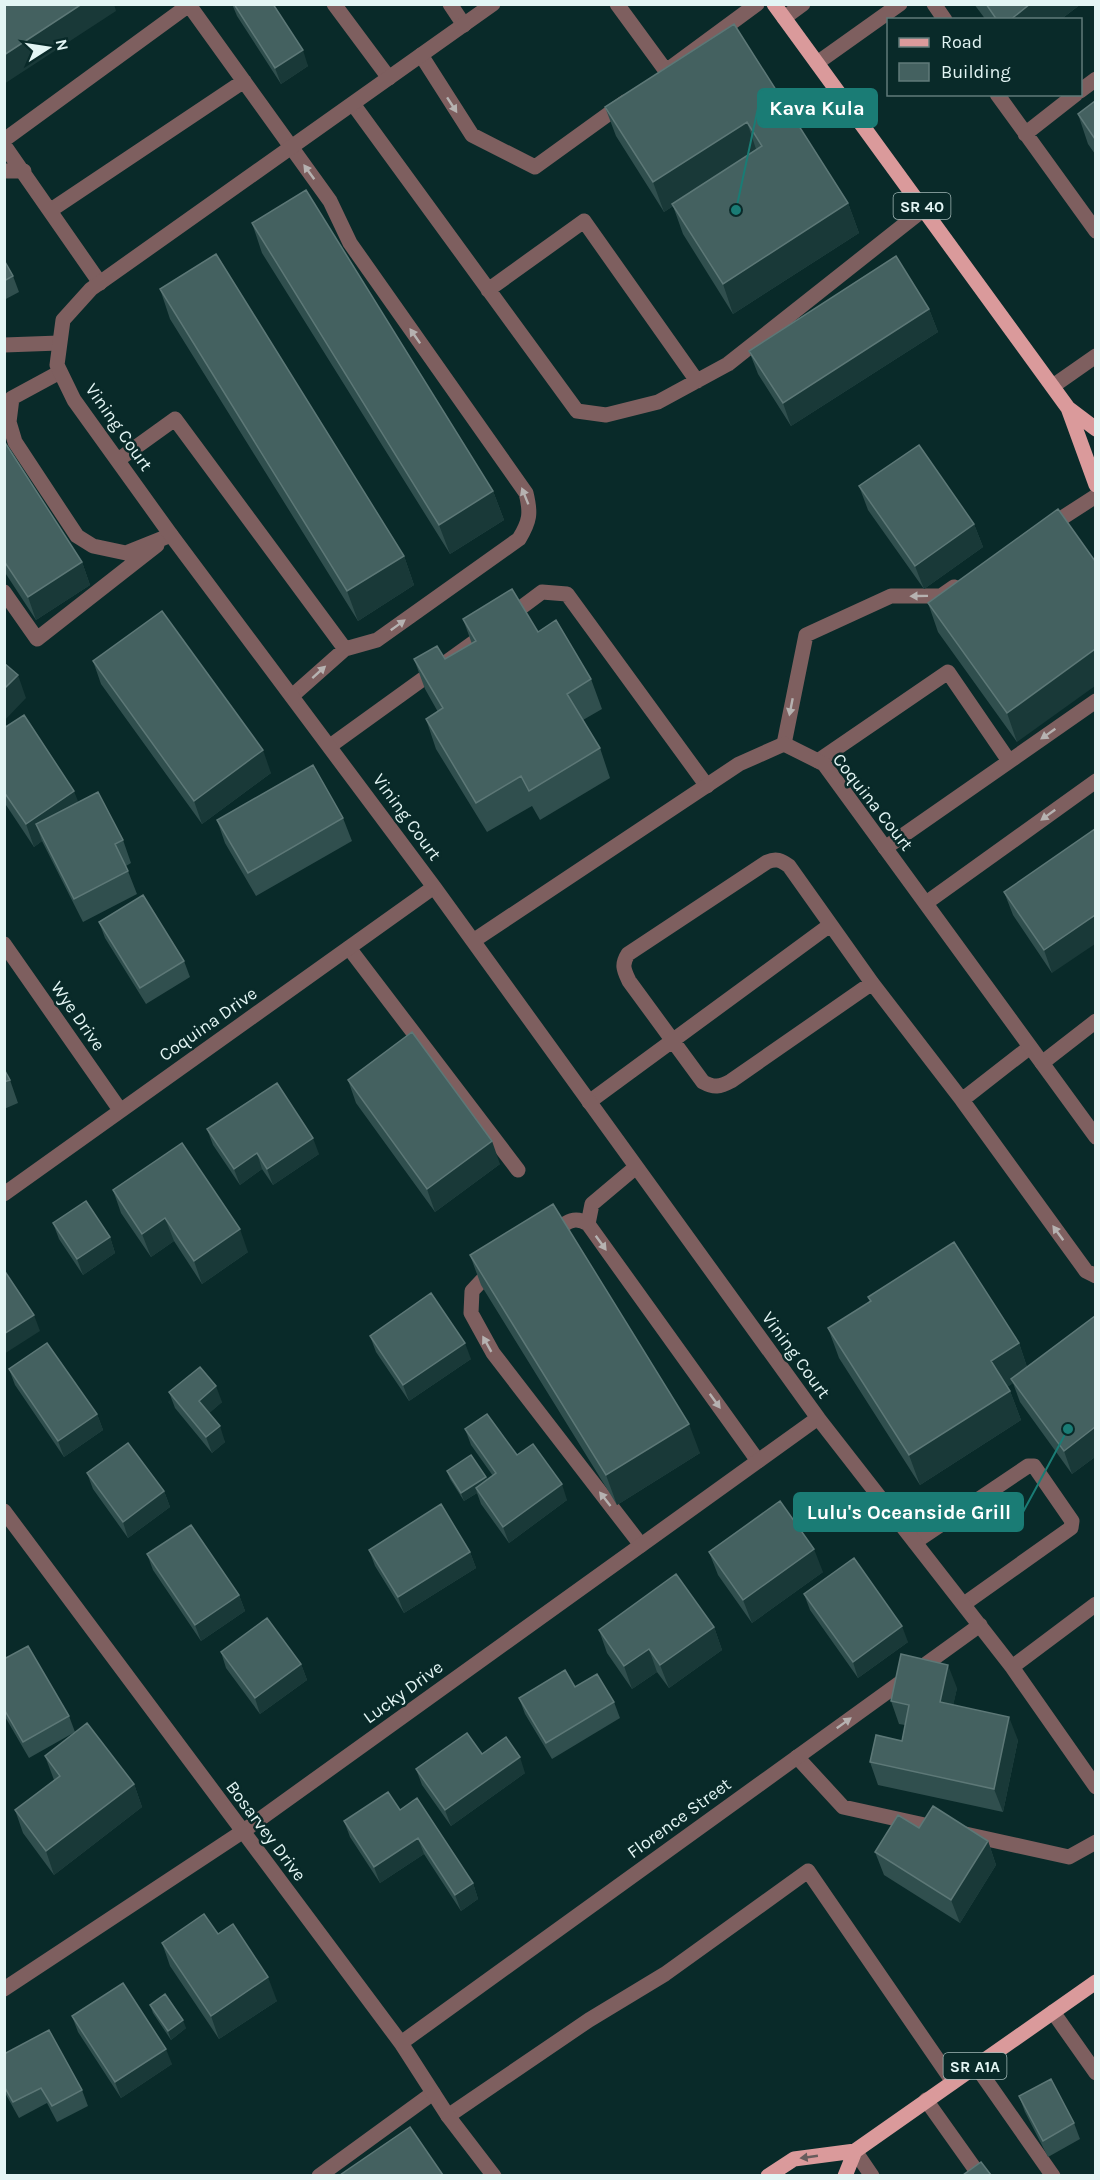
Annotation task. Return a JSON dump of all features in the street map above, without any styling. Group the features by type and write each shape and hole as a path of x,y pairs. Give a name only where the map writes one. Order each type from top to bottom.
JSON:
{"main road":[{"name":"SR 40","path":"774,4 1068,408 1095,485"},
{"name":"SR 40","path":"1068,408 1095,429"},
{"name":"SR A1A","path":"768,2175 794,2159 855,2151 1095,1982"},
{"path":"845,2175 855,2151"}],"street":[{"path":"334,4 389,78"},
{"path":"450,4 464,25"},
{"name":"Vining Court","path":"493,4 91,289 63,320 57,365 74,400 171,535 434,887 818,1418 1012,1666 1095,1787"},
{"path":"617,4 662,75 757,4"},
{"path":"784,18 803,4"},
{"path":"817,63 900,4"},
{"path":"934,4 944,18"},
{"path":"4,140 189,5 330,201 350,243 526,493 529,507 528,524 519,538 377,640 345,649 292,696"},
{"path":"421,55 472,135 535,167 638,92"},
{"path":"1082,89 1095,79"},
{"path":"51,210 244,81"},
{"path":"998,96 1095,231"},
{"path":"1025,134 1073,96"},
{"path":"353,104 577,411 606,415 658,402 728,364 924,209"},
{"path":"4,145 100,283"},
{"path":"4,171 24,171"},
{"path":"488,290 584,221 697,381"},
{"path":"4,345 59,343"},
{"path":"1053,386 1095,356"},
{"path":"60,372 12,398 9,422 15,442 77,536 93,546 126,553 171,535"},
{"path":"118,460 175,419 345,649"},
{"path":"1037,534 1095,496"},
{"path":"4,592 37,639 171,535"},
{"path":"473,941 739,764 784,744 806,635 891,597 940,596 970,577"},
{"path":"330,746 542,592 567,594 707,786"},
{"path":"818,761 948,672 1009,761"},
{"path":"885,848 1095,701"},
{"name":"Coquina Court","path":"784,744 824,764 1095,1137"},
{"path":"926,903 1095,781"},
{"path":"872,983 720,1087 703,1082 629,981 623,969 628,954 767,862 774,859 782,861 789,866 872,983 962,1100 1086,1271 1095,1276"},
{"name":"Coquina Drive","path":"4,1194 434,887"},
{"path":"589,1102 830,925"},
{"name":"Wye Drive","path":"4,944 120,1110"},
{"path":"349,948 518,1170"},
{"path":"1042,1063 1095,1022"},
{"path":"962,1100 1030,1047"},
{"path":"588,1224 592,1204 636,1167"},
{"path":"535,1245 574,1219 588,1224 758,1461"},
{"path":"505,1264 486,1276 472,1291 471,1313 493,1353 641,1545"},
{"name":"Lucky Drive","path":"4,1989 242,1832 818,1418"},
{"path":"915,1542 1028,1466 1034,1466 1072,1521 1071,1528 963,1604"},
{"name":"Bosarvey Drive","path":"4,1511 401,2043 448,2116 494,2175"},
{"path":"1012,1666 1095,1604"},
{"name":"Florence Street","path":"401,2043 980,1625"},
{"path":"797,1757 843,1807 1069,1857 1095,1842"},
{"path":"448,2116 589,2020 665,1974 808,1871 953,2082"},
{"path":"1053,2012 1095,2073"},
{"path":"976,2066 1053,2175"},
{"path":"319,2175 433,2093"},
{"path":"926,2100 969,2163 980,2175"},
{"path":"855,2151 872,2175"}],"building":[{"path":"4,4 82,4 4,55"},
{"path":"234,4 273,4 303,50 275,68"},
{"path":"986,4 1030,4 1012,18 996,18"},
{"path":"734,24 848,203 723,284 672,204 762,146 747,122 653,182 605,107"},
{"path":"1095,101 1095,139 1078,114"},
{"path":"306,190 493,491 439,525 252,223"},
{"path":"216,254 404,556 347,591 160,289"},
{"path":"896,256 929,309 783,403 749,351"},
{"path":"4,260 13,276 4,281"},
{"path":"4,441 82,562 28,597 4,561"},
{"path":"919,445 974,524 915,566 859,486"},
{"path":"1058,509 1095,561 1095,649 1007,713 928,603"},
{"path":"512,589 538,632 556,620 591,679 567,694 600,748 529,791 521,776 476,803 426,719 443,708 414,659 437,646 445,659 476,641 463,619"},
{"path":"162,611 263,750 194,801 93,661"},
{"path":"4,663 18,675 4,689"},
{"path":"24,715 74,791 26,824 4,792 4,728"},
{"path":"313,765 343,818 248,873 217,820"},
{"path":"98,792 123,840 115,844 128,871 74,899 36,824"},
{"path":"1095,829 1095,915 1044,950 1004,892"},
{"path":"143,895 184,961 140,988 99,922"},
{"path":"412,1032 492,1141 427,1189 348,1080"},
{"path":"4,1069 10,1080 4,1082"},
{"path":"277,1083 313,1138 267,1169 257,1153 234,1169 207,1129"},
{"path":"182,1143 240,1229 194,1261 165,1218 142,1234 113,1190"},
{"path":"86,1201 110,1237 77,1259 53,1223"},
{"path":"553,1204 689,1424 606,1475 470,1255"},
{"path":"954,1242 1019,1343 991,1361 1010,1391 909,1455 828,1328 871,1301 868,1297"},
{"path":"4,1270 34,1315 4,1334"},
{"path":"431,1293 465,1343 403,1385 370,1336"},
{"path":"1095,1316 1095,1427 1064,1451 1011,1379"},
{"path":"47,1343 97,1414 58,1441 9,1369"},
{"path":"200,1367 216,1386 199,1401 220,1426 206,1437 169,1392"},
{"path":"487,1414 517,1455 533,1444 562,1484 503,1527 476,1488 496,1473 465,1429"},
{"path":"128,1443 164,1491 123,1522 87,1473"},
{"path":"471,1455 486,1477 461,1493 447,1471"},
{"path":"780,1501 814,1549 743,1600 709,1552"},
{"path":"441,1504 470,1552 398,1597 369,1550"},
{"path":"191,1525 239,1595 195,1625 147,1554"},
{"path":"854,1558 902,1626 853,1662 804,1594"},
{"path":"676,1574 714,1627 660,1665 649,1649 624,1666 599,1630"},
{"path":"267,1618 301,1664 255,1698 221,1652"},
{"path":"28,1646 69,1716 23,1742 4,1709 4,1659"},
{"path":"901,1654 948,1665 940,1702 1009,1717 994,1789 870,1762 876,1735 902,1741 909,1705 891,1701"},
{"path":"565,1670 575,1687 597,1674 614,1702 546,1743 519,1698"},
{"path":"87,1723 134,1784 46,1851 15,1810 60,1776 45,1756"},
{"path":"467,1733 482,1754 506,1737 520,1757 445,1810 416,1769"},
{"path":"388,1792 400,1810 417,1798 473,1883 455,1895 418,1838 374,1867 344,1821"},
{"path":"933,1806 988,1841 951,1900 875,1852 898,1815 919,1828"},
{"path":"204,1914 218,1934 233,1924 268,1977 211,2016 162,1943"},
{"path":"123,1983 166,2049 115,2082 72,2016"},
{"path":"165,1994 183,2020 168,2031 150,2005"},
{"path":"49,2030 82,2090 52,2106 41,2088 13,2102 4,2086 4,2054"},
{"path":"1051,2079 1074,2123 1043,2141 1019,2096"},
{"path":"410,2127 443,2175 340,2175"},
{"path":"981,2162 991,2175 963,2175"}],"place":[{"name":"Kava Kula","path":"736,210"},
{"name":"Lulu's Oceanside Grill","path":"1068,1429"}]}
